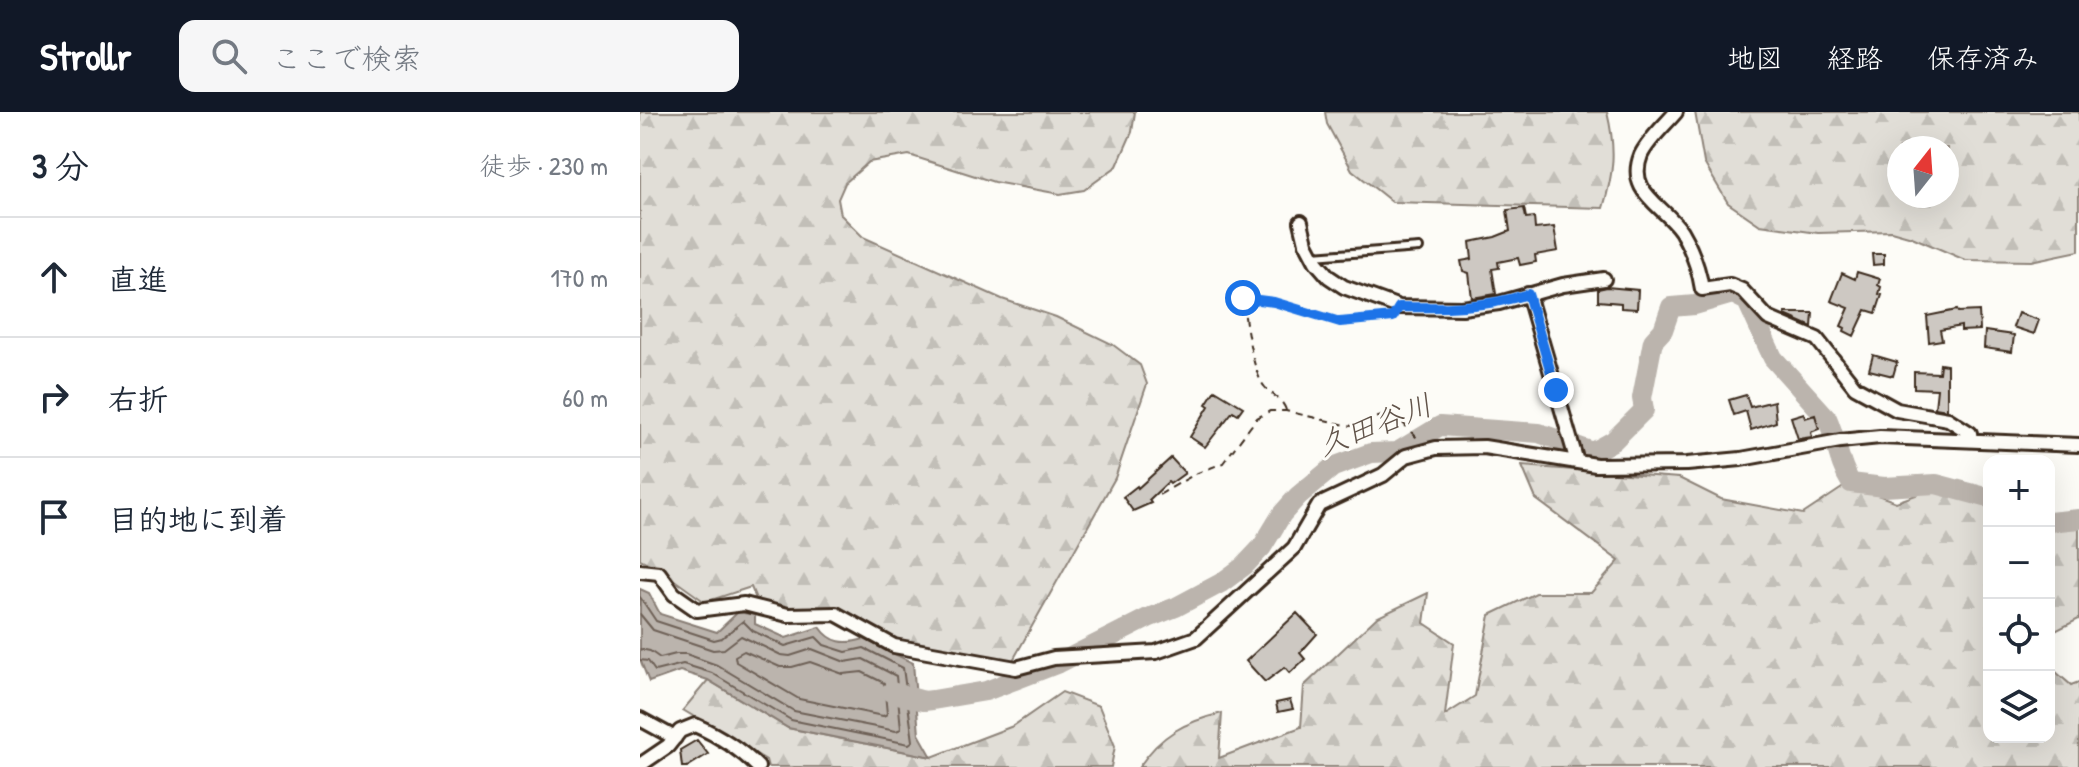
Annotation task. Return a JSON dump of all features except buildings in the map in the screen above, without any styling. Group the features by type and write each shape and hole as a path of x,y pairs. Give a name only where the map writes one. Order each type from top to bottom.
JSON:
{"street":[{"path":"1676,112 1642,153 1637,172 1639,185 1650,200 1682,233 1700,274 1702,289 1730,285 1742,290 1768,318 1817,339 1855,387 1897,410 1948,419 1970,433 1971,440"},
{"path":"1301,222 1306,243 1329,277 1344,287 1399,307 1462,308 1499,303 1563,285 1604,279"},
{"path":"1528,294 1576,457"},
{"path":"640,571 659,573 674,594 697,610 744,604 788,615 836,614 894,646 1016,668 1054,658 1156,652 1196,638 1294,548 1319,505 1383,475 1406,456 1436,448 1484,447 1576,457 1596,465 1687,464 1741,459 1880,437 2079,445"},
{"path":"640,719 675,738"},
{"path":"640,765 668,746 680,731 695,725 719,736 758,767"}],"lane":[{"path":"1313,256 1419,248"}],"path":[{"path":"1286,411 1282,400 1263,386 1245,327 1243,298 1274,302 1340,322 1393,317 1399,307"},
{"path":"1159,495 1195,474 1223,463 1257,418 1270,411 1286,411 1350,426 1388,414 1397,417 1422,442"}],"green space":[{"path":"640,112 1135,112 1132,132 1117,166 1084,190 1060,194 994,182 909,155 869,162 845,183 838,199 841,215 863,237 1002,299 1056,317 1112,344 1140,365 1147,384 1115,478 1012,662 900,645 841,609 759,606 751,587 705,602 640,559"},
{"path":"1325,112 1607,112 1612,160 1603,208 1392,202 1352,170 1327,124"},
{"path":"1695,112 2079,112 2079,251 2031,261 1965,260 1891,231 1818,233 1760,225 1728,203 1704,163"},
{"path":"1522,466 1679,478 1721,499 1803,514 1848,484 1896,502 1933,489 1971,496 1983,502 1983,743 2055,743 2055,671 2071,685 2079,682 2079,767 1139,767 1156,746 1175,731 1222,713 1219,758 1301,727 1304,686 1376,618 1428,593 1424,623 1454,643 1445,715 1475,696 1490,615 1536,593 1591,593 1619,561 1536,499"},
{"path":"2079,522 2079,619 2055,631 2055,527 2055,524"},
{"path":"708,680 788,728 932,757 1013,726 1062,692 1099,706 1115,746 1111,767 768,767 766,760 683,710"}],"water":[{"path":"640,589 649,593 660,614 717,632 738,612 755,615 755,624 786,638 820,627 834,639 851,642 864,639 913,663 919,734 932,757 788,728 708,680 680,671 649,682 640,659"}],"waterway":[{"name":"久田谷川","path":"891,692 924,701 986,691 1059,663 1176,607 1221,583 1244,566 1262,547 1282,514 1298,496 1333,467 1371,453 1397,452 1440,426 1539,433 1593,452 1613,441 1644,410 1642,398 1653,341 1663,330 1671,307 1695,305 1733,294 1747,301 1773,358 1827,418 1851,483 1884,487 1936,484 1983,496"},
{"name":"久田谷川","path":"2055,521 2079,519"}],"route":[{"path":"1243,298 1274,302 1340,322 1393,317 1399,307 1462,308 1499,303 1528,294 1556,390"}]}
